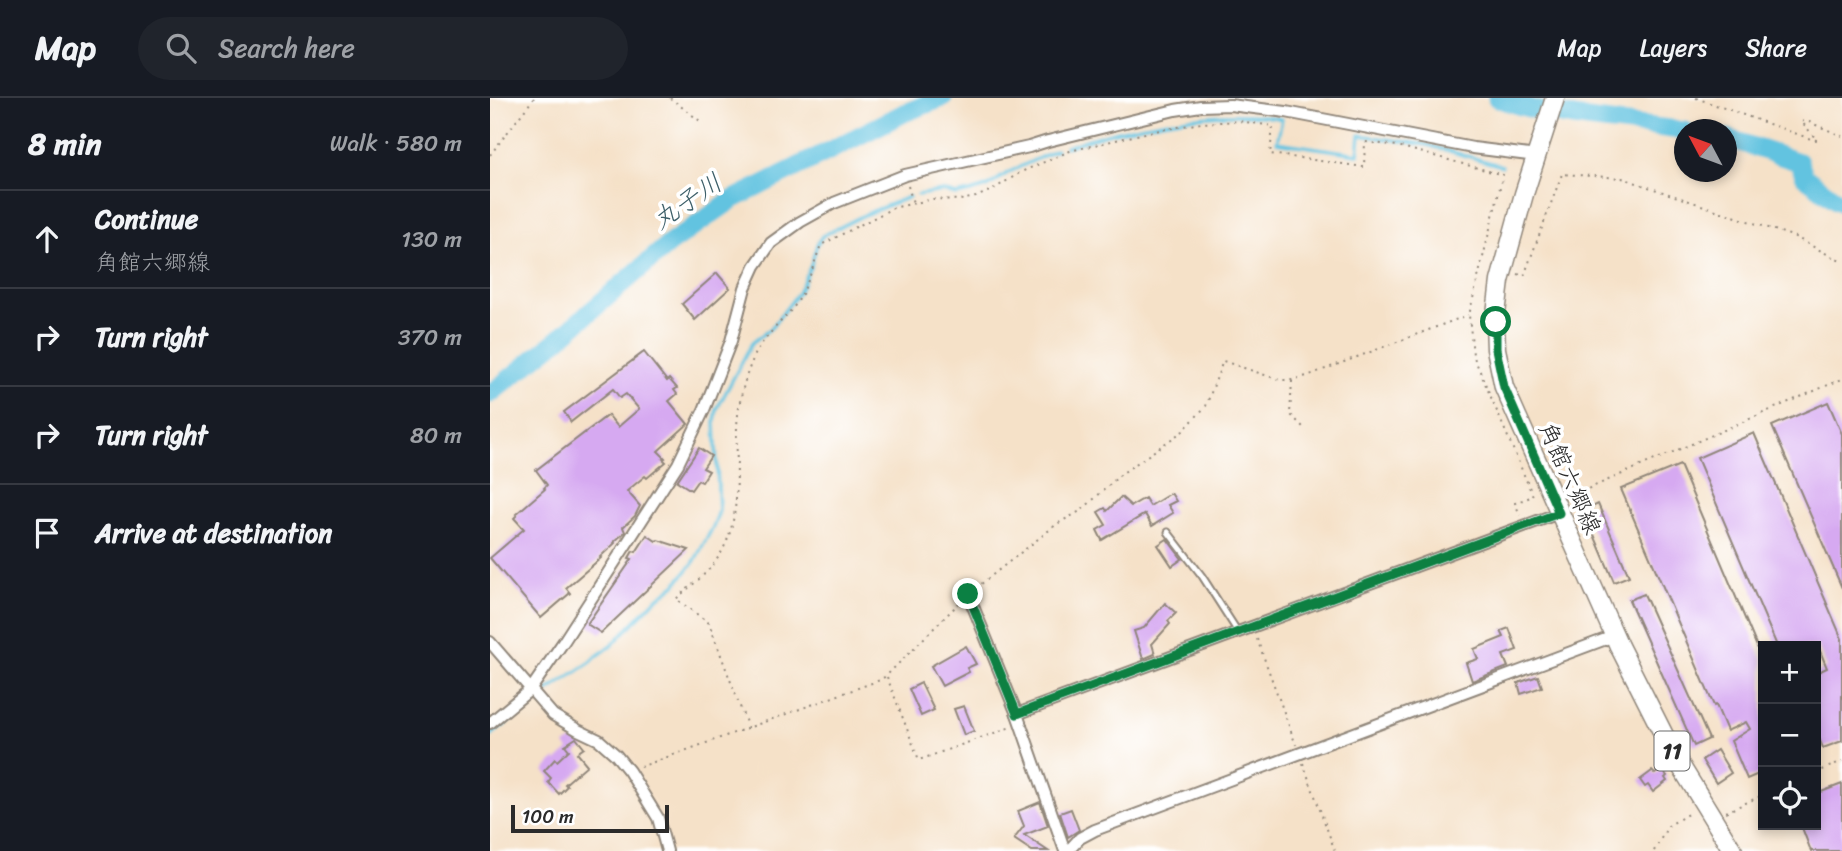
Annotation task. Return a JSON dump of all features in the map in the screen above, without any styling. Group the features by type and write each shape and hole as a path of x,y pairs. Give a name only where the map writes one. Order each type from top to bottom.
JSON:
{"main road":[{"name":"角館六郷線","path":"1555,98 1503,270 1497,300 1496,349 1504,387 1614,636 1674,755 1732,851"}],"street":[{"path":"490,723 532,691 678,464 704,410 731,341 745,288 755,266 771,243 800,222 834,203 905,175 1201,106 1230,105 1286,112 1473,148 1537,156"},
{"path":"1018,719 1238,632 1525,526 1557,508"},
{"path":"968,594 1018,719 1066,851 1080,838 1095,830 1614,636"},
{"path":"490,642 553,715 599,740 616,755 658,818 667,851"}],"lane":[{"path":"1168,532 1202,576 1238,632"}],"path":[{"path":"490,155 534,98"},
{"path":"670,98 700,121"},
{"path":"1696,98 1811,139 1817,140 1801,121 1842,136"},
{"path":"748,728 709,622 676,599 715,563 727,541 734,516 738,482 737,426 740,402 752,359 796,303 810,278 821,245 893,208 933,199 960,201 976,197 1021,172 1070,151 1149,132 1201,123 1238,121 1273,126 1270,154 1364,167 1365,142 1398,146 1503,175 1469,315 1473,355 1533,496 1515,503 1525,526"},
{"path":"1503,270 1524,276 1562,174 1622,178 1795,237 1842,262"},
{"path":"905,175 913,204"},
{"path":"629,771 886,676 968,594 1057,524 1082,510 1121,474 1183,431 1206,407 1223,361 1280,380 1292,380 1469,315"},
{"path":"1557,508 1842,379"},
{"path":"1292,380 1290,414 1306,430"},
{"path":"1252,627 1335,851"},
{"path":"886,676 919,760 1018,719"},
{"path":"1821,771 1842,761"},
{"path":"1654,851 1668,826 1758,796"}],"building":[{"path":"717,273 730,288 695,320 682,304"},
{"path":"644,352 667,381 669,379 677,388 674,390 677,394 669,401 688,424 658,451 666,462 627,491 640,506 635,516 623,527 625,532 601,558 566,588 570,593 541,618 490,558 524,529 514,518 516,514 545,489 547,485 536,470 608,415 618,427 639,409 626,394 620,398 613,389 571,422 564,412"},
{"path":"1828,402 1842,434 1842,588 1772,426"},
{"path":"1754,433 1842,639 1842,741 1823,748 1821,743 1821,671 1827,668 1821,653 1821,641 1775,641 1697,458"},
{"path":"699,448 711,456 703,468 709,471 702,482 698,480 691,490 677,481"},
{"path":"1680,465 1758,649 1758,774 1747,779 1731,741 1750,729 1746,722 1727,731 1621,489"},
{"path":"1171,493 1176,501 1168,505 1173,513 1152,526 1145,514 1102,540 1097,530 1106,525 1098,512 1105,508 1107,511 1121,497 1131,506 1145,498 1150,506"},
{"path":"1598,504 1629,576 1614,582 1584,511"},
{"path":"647,535 656,541 689,550 601,633 587,624 632,559 629,558 633,551 636,552"},
{"path":"1167,539 1182,559 1172,566 1158,545"},
{"path":"1644,594 1709,739 1694,746 1629,600"},
{"path":"1165,603 1176,613 1152,644 1155,654 1143,659 1134,631 1144,628"},
{"path":"1509,628 1517,650 1503,655 1508,667 1472,681 1466,663 1478,659 1474,649 1504,637 1501,631"},
{"path":"966,646 976,664 967,668 969,672 942,686 931,666"},
{"path":"1538,676 1542,687 1521,694 1518,683"},
{"path":"921,683 934,710 921,716 909,689"},
{"path":"964,706 974,731 964,735 954,709"},
{"path":"576,738 584,748 577,753 587,765 565,784 567,786 559,794 548,782 551,778 544,771 555,759 557,761 569,750 565,745"},
{"path":"1717,750 1731,773 1716,783 1702,760"},
{"path":"1662,769 1667,781 1653,792 1648,785 1645,787 1640,780 1652,771 1655,774"},
{"path":"1842,784 1842,851 1811,851 1803,830 1821,830 1821,792"},
{"path":"1040,802 1048,826 1024,835 1048,851 1032,851 1014,839 1024,826 1018,811"},
{"path":"1071,809 1079,830 1068,837 1060,813"}],"waterway":[{"name":"丸子川","path":"490,394 669,244 732,200 904,113 943,98"},
{"name":"丸子川","path":"1497,98 1566,116 1674,130"},
{"path":"1066,147 1115,132 1173,120 1231,115 1258,116 1282,119 1277,142 1358,154 1360,135 1428,145 1502,166"},
{"name":"丸子川","path":"1737,141 1799,162 1805,177 1842,203"},
{"path":"917,195 943,191 956,195 987,187 1009,172 1056,150"},
{"path":"490,736 611,646 655,600 675,585 694,562 719,511 715,422 717,409 752,343 771,328 798,293 822,236 909,197"}],"route":[{"path":"968,594 1017,714 1559,513 1504,387 1496,349 1496,322"}]}
